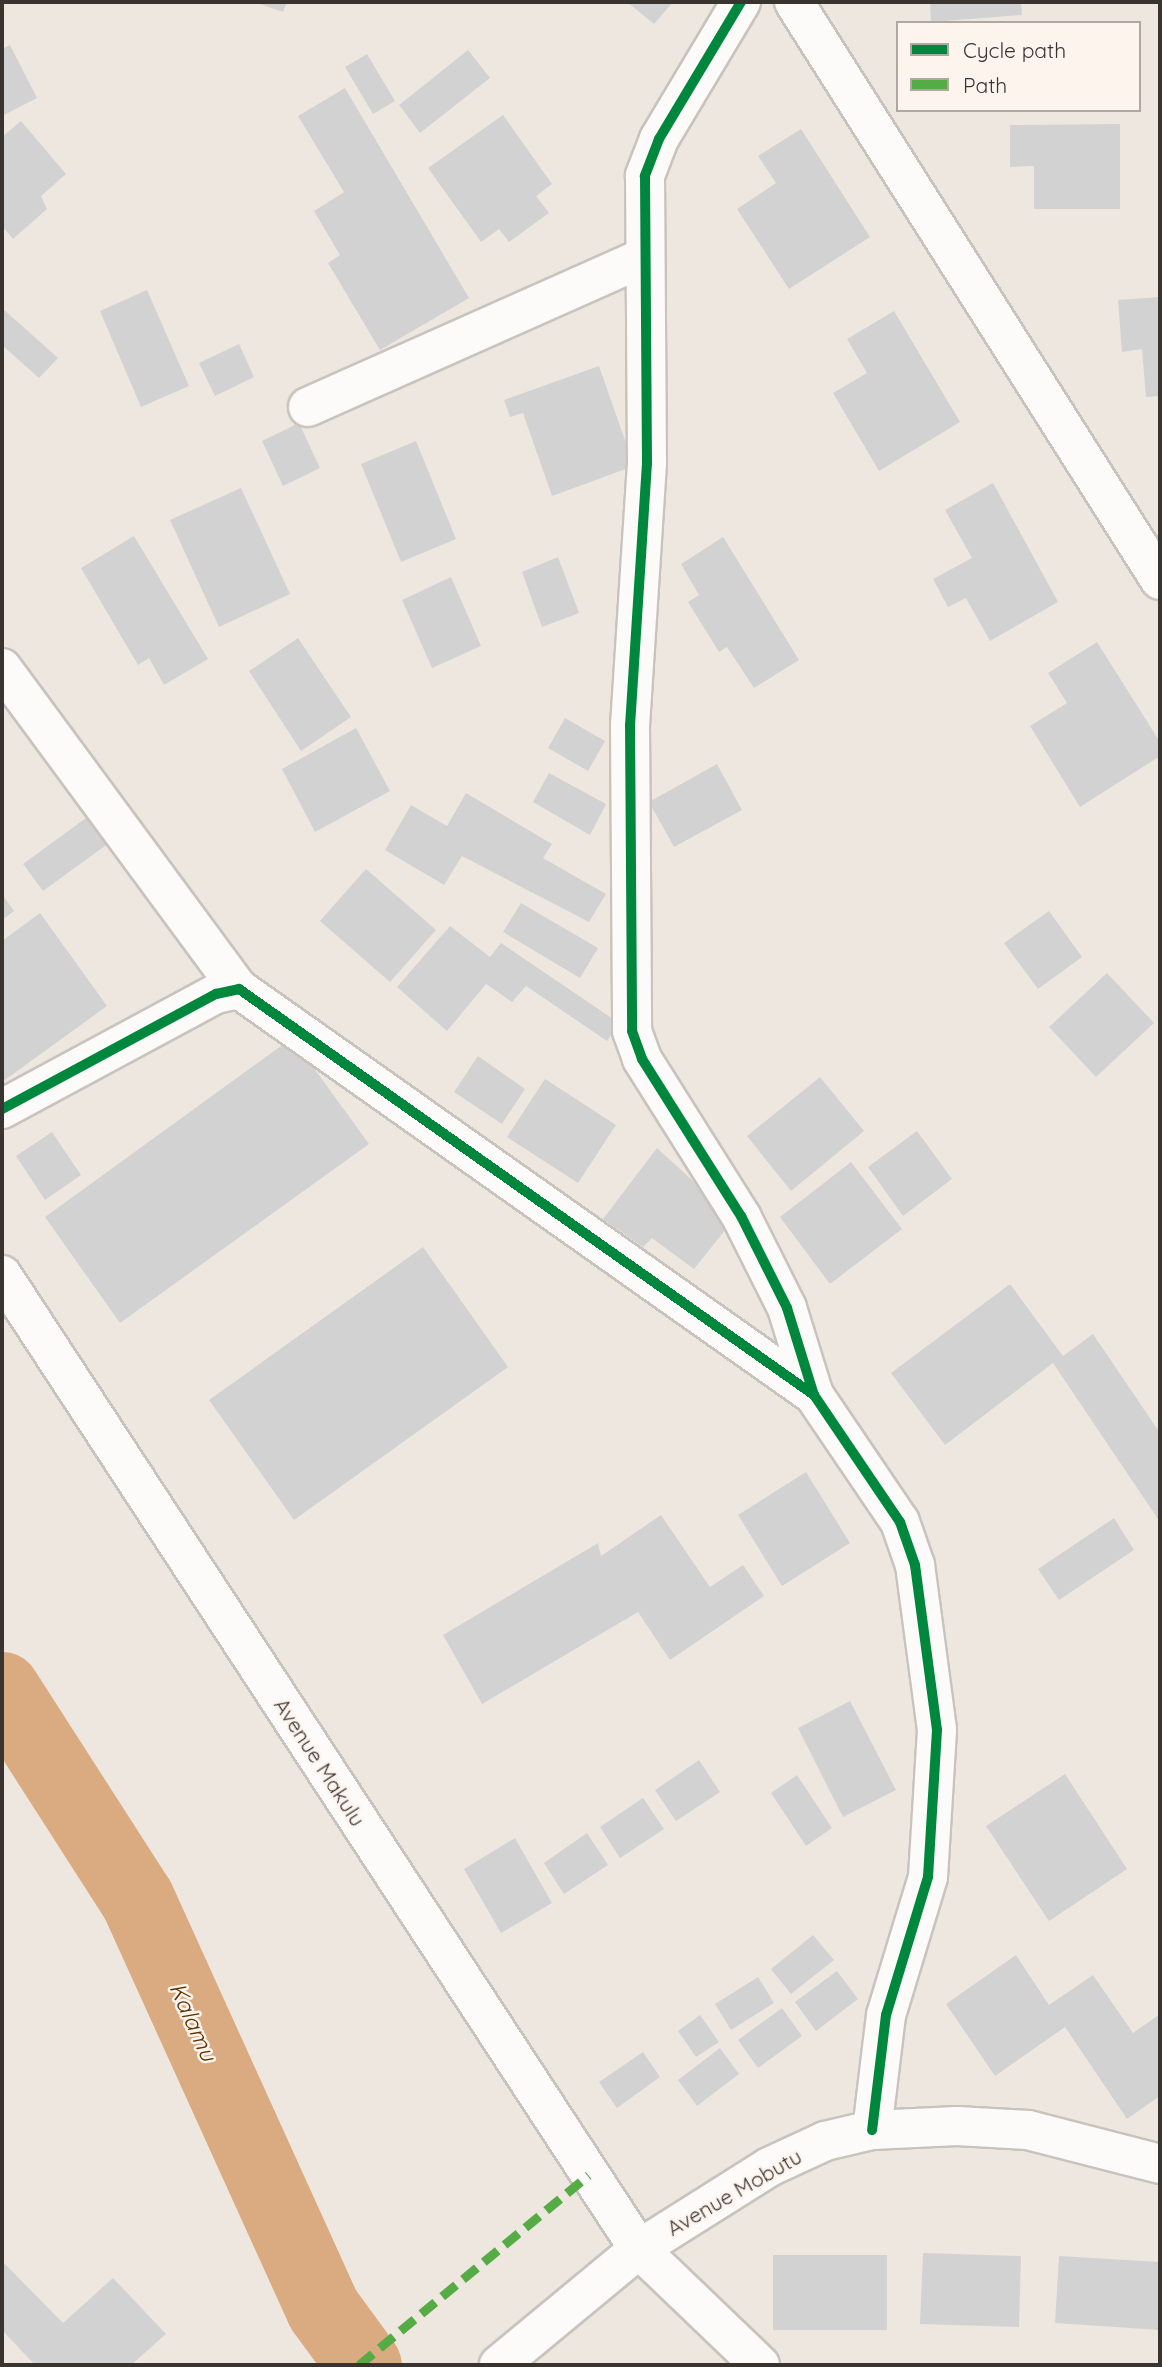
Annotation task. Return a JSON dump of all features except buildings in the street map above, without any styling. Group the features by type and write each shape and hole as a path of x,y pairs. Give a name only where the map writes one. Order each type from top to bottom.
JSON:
{"street":[{"path":"741,2 659,139 645,176 642,258 647,463 630,725 632,1031 642,1059 741,1216 787,1308 814,1395 900,1522 915,1565 936,1730 928,1877 886,2015 872,2130"},
{"path":"794,2 1160,580"},
{"path":"308,407 642,258"},
{"path":"2,668 239,989 814,1395"},
{"path":"2,1109 216,993 239,989"},
{"name":"Avenue Makulu","path":"2,1275 639,2249 760,2365"},
{"name":"Avenue Mobutu","path":"499,2365 639,2249 769,2167 825,2141 872,2130 1028,2130 1160,2164"}],"waterway":[{"name":"Kalamu","path":"2,1689 137,1899 323,2309 364,2365"}],"marked path":[{"path":"359,2365 589,2175"}],"cycle path":[{"path":"741,2 659,139 645,176 647,463 630,725 632,1031 642,1059 741,1216 787,1308 814,1395"},
{"path":"2,1109 216,994 239,989 814,1395 900,1522 915,1565 937,1730 928,1877 886,2015 872,2130"}]}
